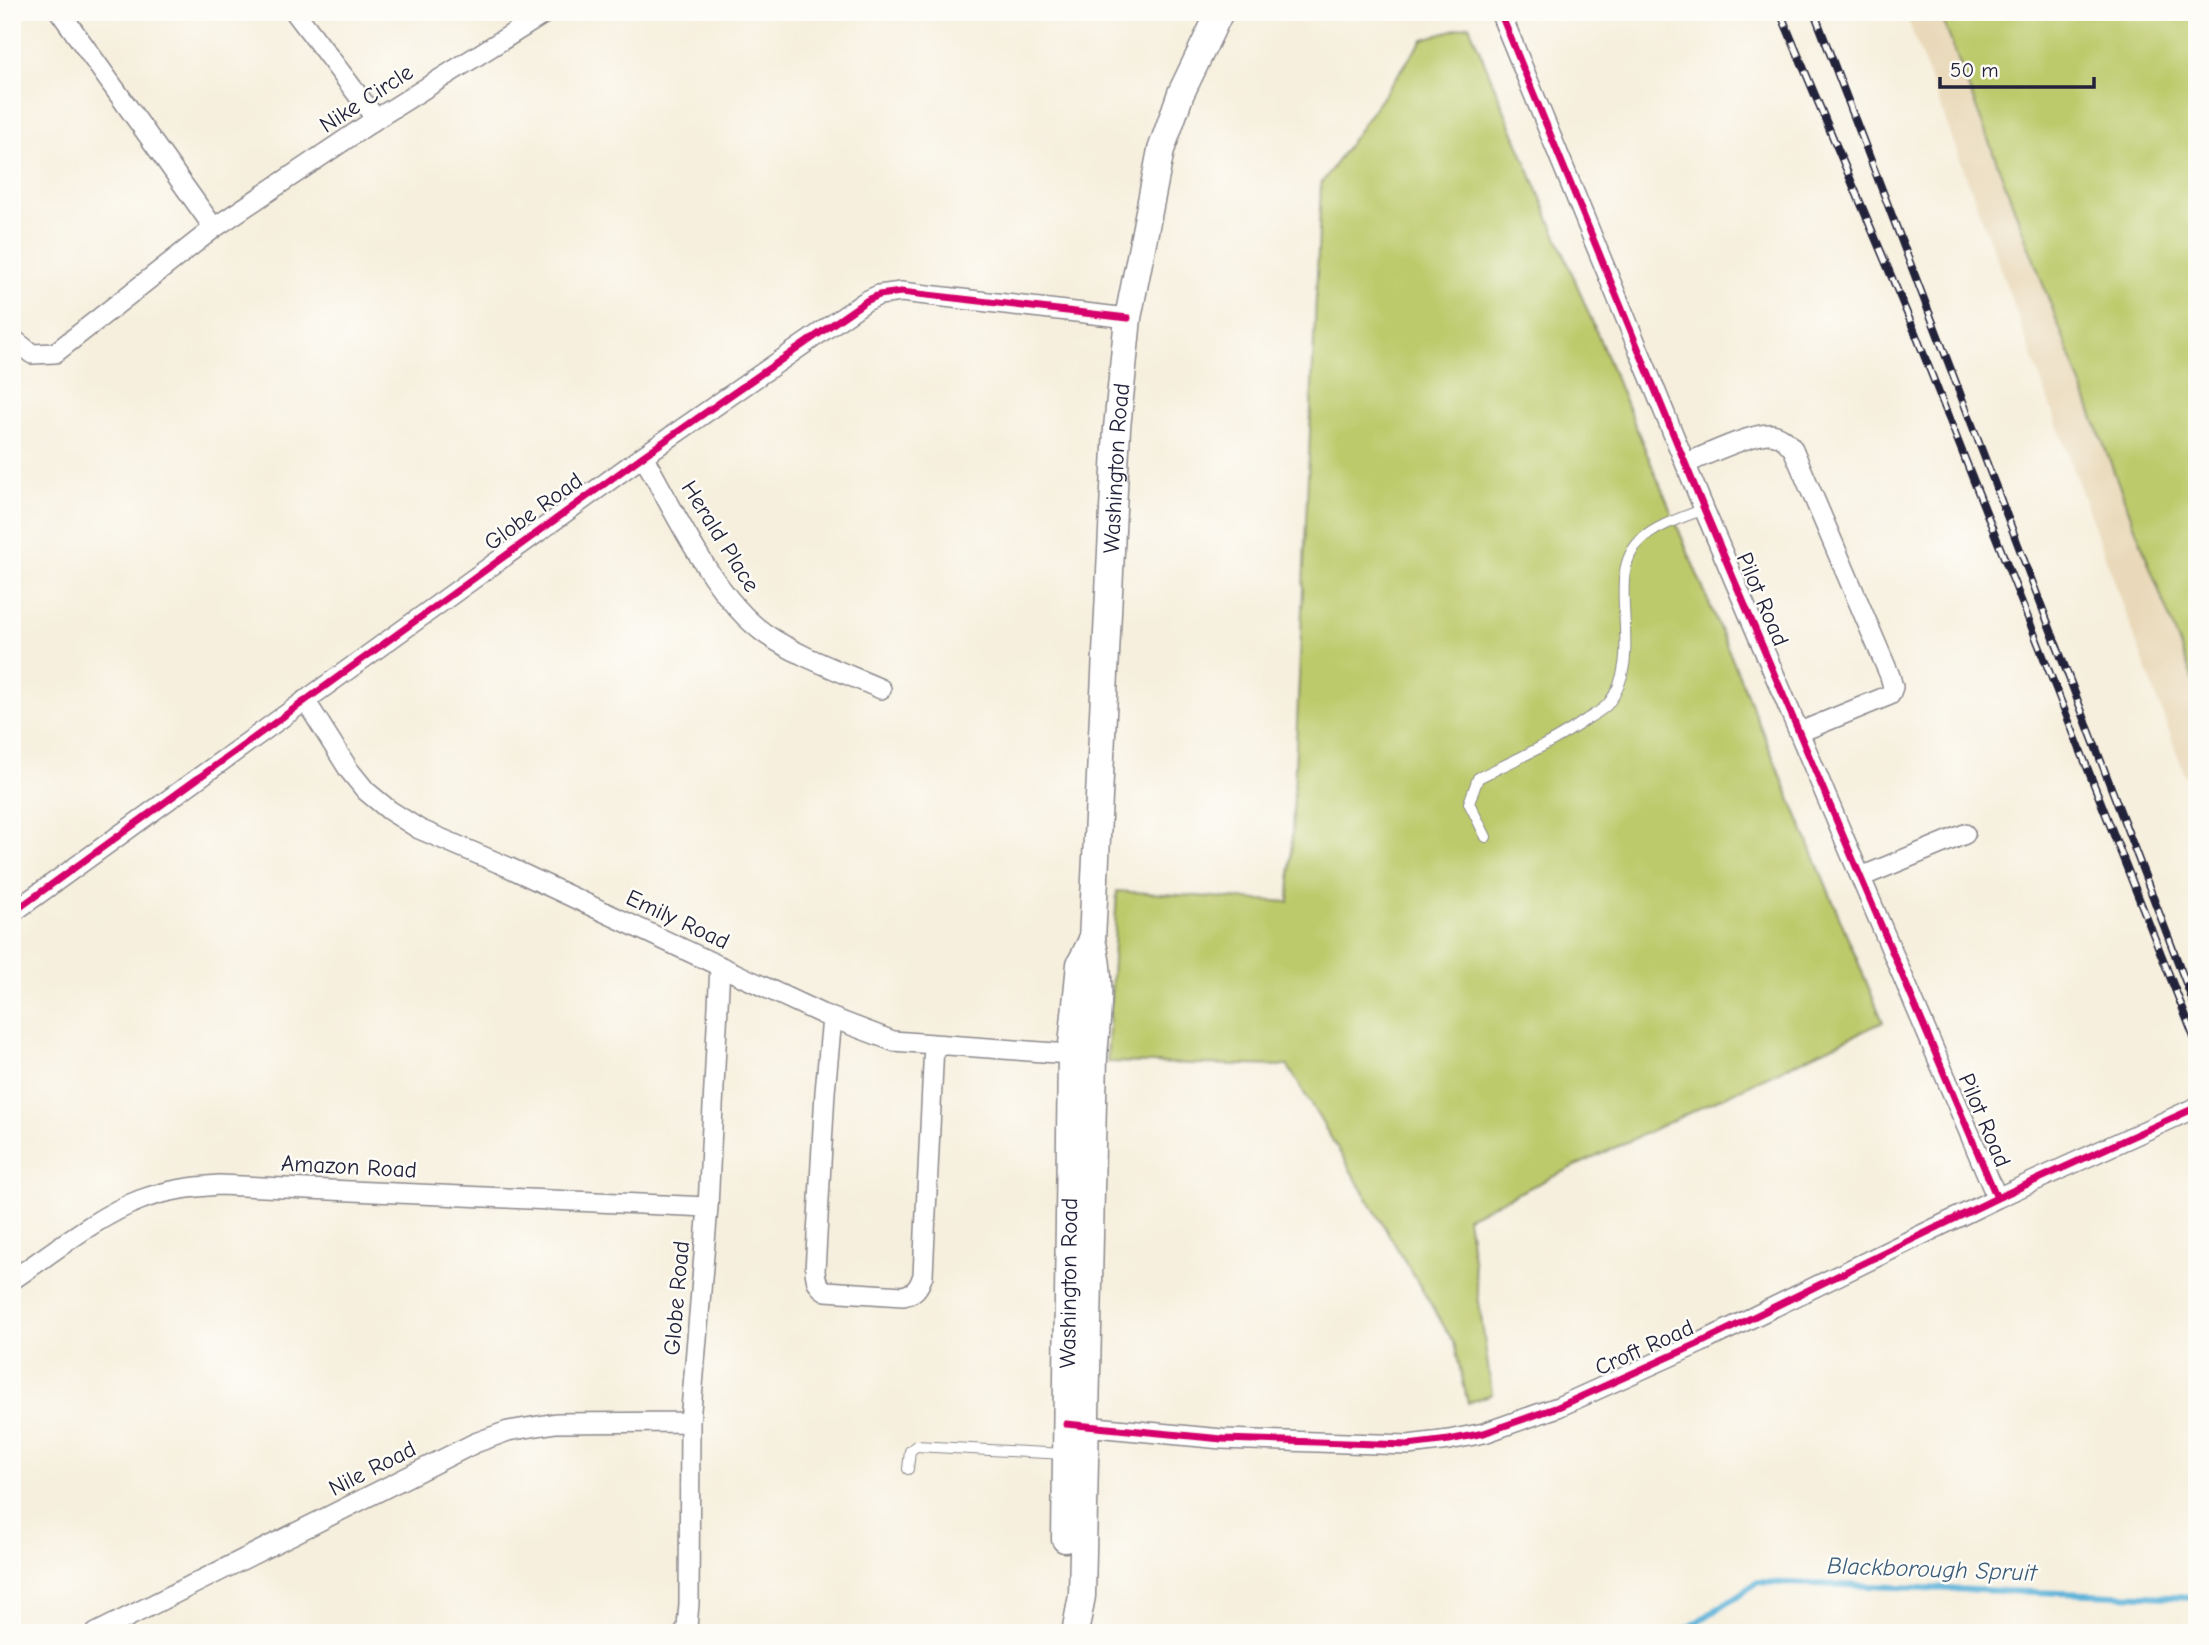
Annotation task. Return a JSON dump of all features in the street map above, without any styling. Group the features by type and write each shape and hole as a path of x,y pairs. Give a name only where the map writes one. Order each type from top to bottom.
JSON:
{"main road":[{"name":"Washington Road","path":"1075,1631 1082,1596 1075,1425 1083,1055 1099,979 1092,940 1117,428 1128,318 1161,150 1191,71 1220,12"},
{"name":"Washington Road","path":"1075,1425 1065,1454 1065,1601 1075,1631"}],"street":[{"path":"60,12 214,228"},
{"path":"295,12 376,120"},
{"name":"Nike Circle","path":"12,338 32,354 55,352 69,344 214,228 376,120 547,12"},
{"name":"Pilot Road","path":"1500,12 1703,509 1997,1198"},
{"name":"Globe Road","path":"12,913 643,456 849,311 879,295 901,292 1128,318"},
{"path":"1686,463 1759,435 1773,434 1785,440 1793,449 1890,676 1893,687 1890,695 1800,732"},
{"name":"Herald Place","path":"643,456 706,565 739,612 765,634 881,689"},
{"name":"Emily Road","path":"305,700 349,770 366,791 419,829 508,867 832,1018 893,1041 1083,1055"},
{"path":"1861,877 1965,834"},
{"name":"Globe Road","path":"684,1633 690,1604 690,1422 708,1208 720,966"},
{"path":"832,1018 816,1259 816,1280 820,1287 826,1290 903,1296 913,1293 920,1285 923,1275 934,1044"},
{"name":"Croft Road","path":"1075,1425 1222,1439 1408,1445 1484,1433 1558,1407 1702,1342 1997,1198 2197,1107"},
{"name":"Amazon Road","path":"12,1280 114,1212 163,1192 192,1187 219,1185 708,1208"},
{"name":"Nile Road","path":"96,1633 475,1443 497,1435 556,1423 690,1422"}],"lane":[{"path":"1486,837 1469,803 1478,778 1562,736 1608,704 1625,672 1627,636 1623,601 1626,563 1640,540 1703,509"},
{"path":"908,1469 910,1451 916,1446 1065,1454"}],"shaded area":[{"path":"1905,12 2197,12 2197,808 1976,202"}],"green space":[{"path":"1940,12 2197,12 2197,691"},
{"path":"1469,25 1883,1022 1467,1217 1492,1394 1468,1403 1454,1343 1288,1066 1107,1062 1117,891 1289,902 1321,184 1423,39"}],"waterway":[{"name":"Blackborough Spruit","path":"1681,1633 1758,1582 2197,1598"}],"railway":[{"path":"1780,12 1914,330 2197,1045"},
{"path":"1814,12 2197,1012"}],"cycle path":[{"path":"1500,12 1704,509 1997,1198"},
{"path":"12,913 643,456 866,301 879,295 901,292 1128,318"},
{"path":"1066,1424 1222,1439 1408,1445 1484,1433 1558,1407 1702,1342 1997,1198 2197,1107"}]}
